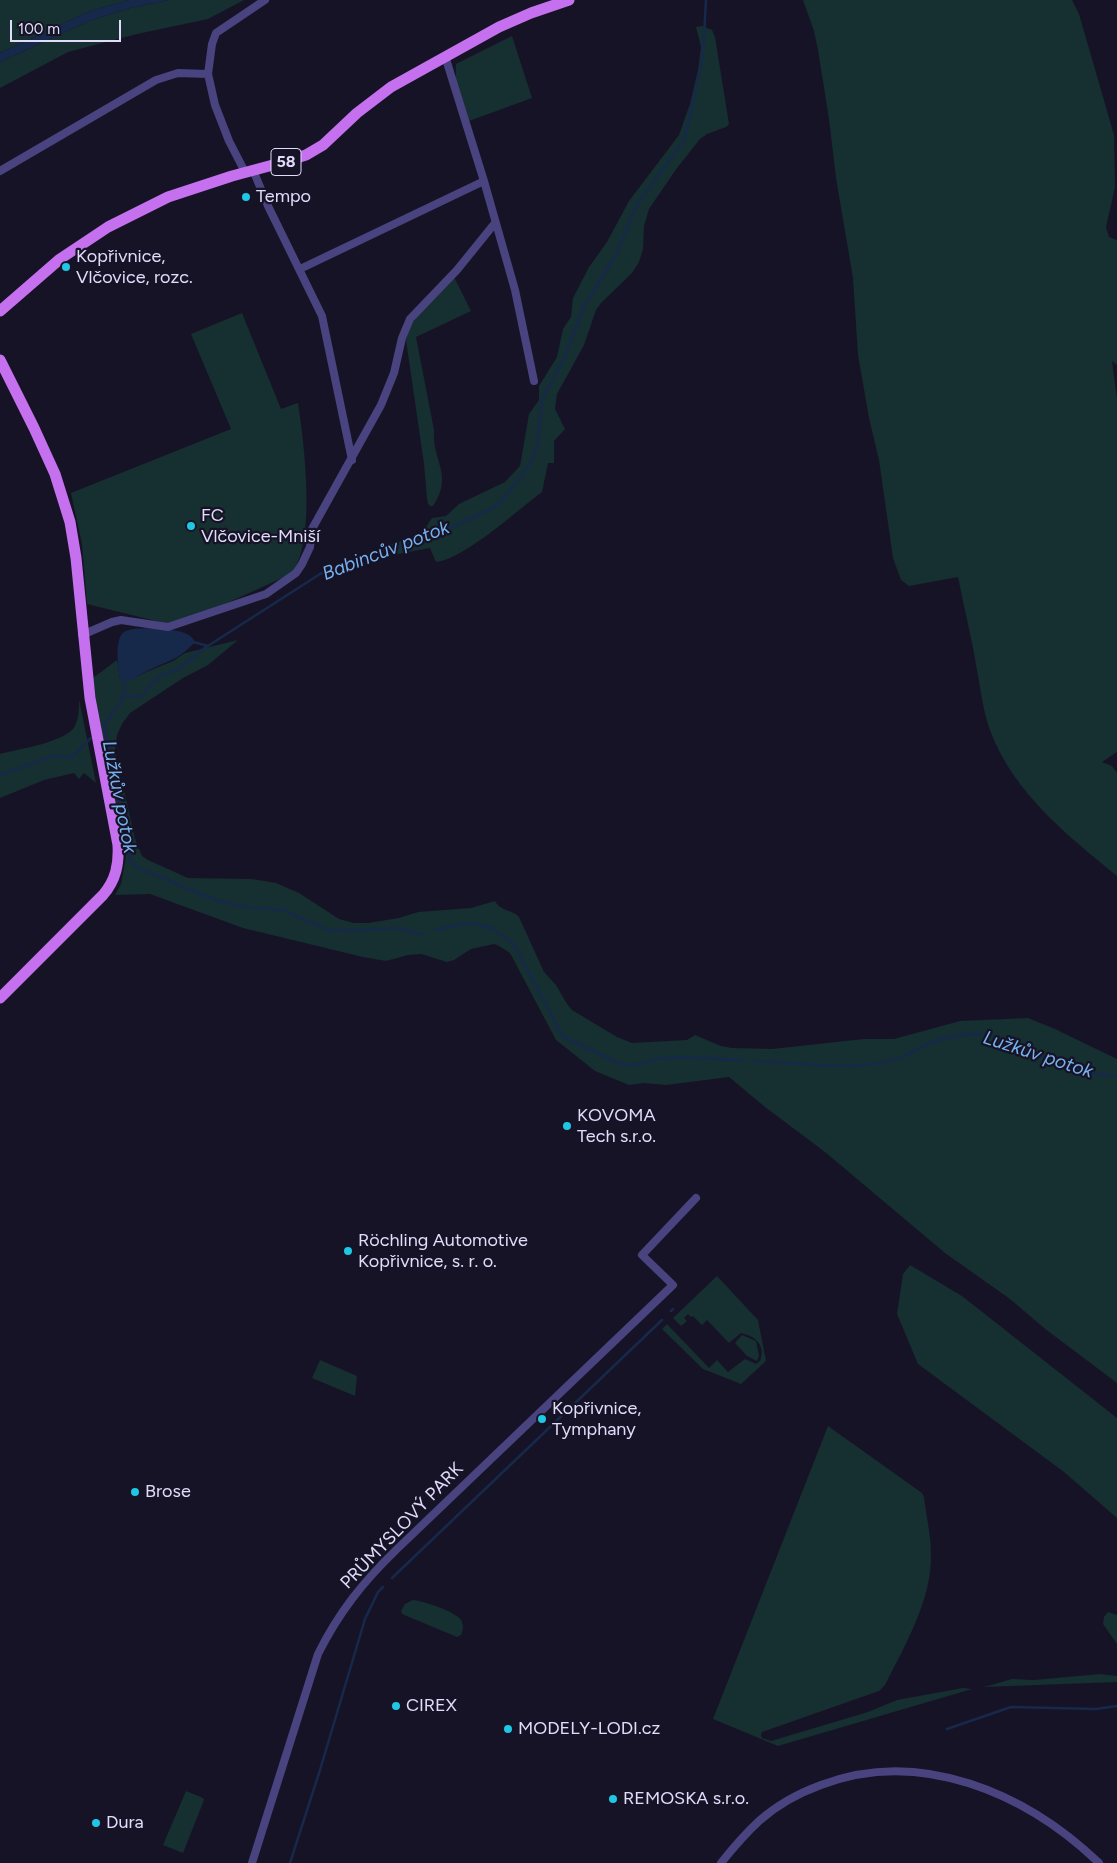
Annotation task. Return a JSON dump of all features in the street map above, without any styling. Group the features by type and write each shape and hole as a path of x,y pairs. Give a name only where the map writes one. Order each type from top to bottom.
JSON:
{"main road":[{"name":"58","path":"0,311 60,259 108,227 168,197 296,158 315,150 373,100 445,56 499,27 568,0"},
{"path":"0,360 55,474 70,522 76,558 82,634 90,698 118,845 118,866 113,880 103,895 0,998"}],"street":[{"path":"265,0 216,33 212,44 208,74 215,105 229,141 249,171 268,206 322,316 352,460"},
{"path":"445,56 484,181 515,290 534,381"},
{"path":"0,171 156,80 178,73 208,74"},
{"path":"300,269 484,181"},
{"path":"82,634 121,620 168,627 274,590 296,573 310,547 312,529 374,421 394,373 404,331 410,319 457,270 495,223"},
{"name":"PRŮMYSLOVÝ PARK","path":"252,1863 318,1654 350,1600 389,1556 672,1285 642,1254 696,1198"},
{"path":"571,1372 571,1382"},
{"path":"721,1863 739,1840 760,1820 783,1803 833,1780 858,1774 885,1771 912,1771 940,1775 996,1792 1046,1820 1099,1863"}],"green space":[{"path":"0,0 129,0 90,11 0,53"},
{"path":"169,0 244,0 208,19 137,34 68,52 0,88 0,62 89,21 130,8"},
{"path":"803,0 1072,0 1079,14 1114,135 1115,187 1106,227 1109,237 1117,240 1117,365 1112,361 1117,399 1117,752 1102,762 1112,766 1117,773 1117,876 1062,829 1028,795 1001,755 991,733 982,702 973,647 958,577 909,586 901,580 893,558 879,460 869,418 858,355 853,278 836,178 818,50 814,31"},
{"path":"702,26 712,30 715,37 729,124 700,139 677,168 649,209 644,226 643,249 639,262 632,273 596,310 584,345 557,394 555,409 565,429 554,441 554,463 548,463 542,492 461,553 447,559 436,562 430,548 393,555 392,544 421,534 432,518 446,516 459,504 505,482 520,466 529,414 539,400 539,386 557,357 563,329 571,317 573,298 589,267 607,242 629,201 679,135 690,104 698,70 701,47 696,27"},
{"path":"512,36 532,98 469,121 456,79 456,64"},
{"path":"454,277 471,311 416,337 442,477 439,495 433,506 430,506 427,498 424,464 406,340 408,331 418,314"},
{"name":"FC Vlčovice-Mniší","path":"242,313 281,409 298,403 306,492 304,540 299,559 291,574 216,608 168,624 87,604 82,544 71,493 231,429 191,334"},
{"path":"238,640 208,665 183,678 130,713 117,735 115,750 135,839 142,856 148,860 188,878 252,879 276,883 299,893 339,919 354,923 368,923 399,918 418,912 471,908 495,901 503,909 519,917 544,972 556,985 572,1010 617,1037 632,1043 687,1040 695,1035 721,1046 732,1048 772,1049 864,1039 894,1039 960,1021 1028,1018 1117,1059 1117,1383 1044,1328 1010,1299 945,1253 825,1152 729,1077 666,1085 644,1083 629,1085 595,1071 556,1040 510,953 499,946 494,944 471,949 454,960 447,962 421,954 408,955 386,961 243,928 150,894 115,895 121,884 126,856 98,714 93,678 117,660 120,678 128,681 173,661 185,653"},
{"path":"79,699 96,783 84,773 79,779 74,773 44,780 0,798 0,754 52,741 70,732 77,720"},
{"path":"910,1265 962,1296 1117,1418 1117,1518 1064,1472 918,1364 897,1314 903,1274"},
{"path":"717,1276 758,1320 766,1361 741,1384 703,1369 662,1329 667,1324 709,1368 717,1360 728,1372 745,1359 756,1364 760,1361 762,1356 761,1346 755,1339 746,1334 741,1333 729,1343 707,1320 702,1325 693,1316 691,1317 688,1314 684,1318 687,1321 681,1326 673,1318"},
{"path":"742,1335 756,1341 759,1356 757,1361 747,1356 735,1343"},
{"path":"320,1360 357,1376 355,1396 312,1378"},
{"path":"828,1426 922,1493 931,1547 927,1588 909,1638 885,1685 879,1691 762,1732 762,1738 771,1741 868,1712 897,1700 963,1688 972,1689 778,1746 713,1719"},
{"path":"413,1600 438,1607 458,1617 463,1624 461,1635 457,1637 402,1614 401,1611 405,1604"},
{"path":"1108,1612 1117,1615 1117,1644 1103,1624 1104,1617"},
{"path":"1100,1674 1117,1676 1117,1682 984,1687 1012,1679 1034,1680"},
{"path":"186,1791 204,1800 183,1853 163,1845"}],"water":[{"path":"129,0 169,0 130,8 89,21 0,62 0,53 90,11"},
{"path":"155,628 183,632 195,642 172,660 124,682 120,678 118,661 118,647 121,636 124,632 131,629"}],"waterway":[{"name":"Babincův potok","path":"100,729 124,696 140,697 160,676 179,669 200,651 320,574 364,555 424,540 493,508 502,501 530,464 537,448 542,400 564,359 583,308 616,255 638,203 682,143 687,129 703,54 706,0"},
{"path":"193,642 208,646"},
{"path":"124,696 125,680"},
{"name":"Lužkův potok","path":"104,725 130,860 136,867 215,900 246,907 283,910 330,931 398,928 418,934 424,933"},
{"name":"Babincův potok","path":"0,775 53,756 72,757 91,738"},
{"name":"Lužkův potok","path":"435,930 463,924 476,924 491,928 513,943 563,1037 623,1065 635,1065 657,1059 680,1057 745,1060"},
{"name":"Lužkův potok","path":"754,1061 842,1066 877,1063 898,1059 938,1040 980,1034 1001,1039 1068,1067 1096,1074 1117,1076"},
{"path":"392,1578 662,1320"},
{"path":"290,1863 365,1619 378,1592 383,1587"},
{"path":"947,1729 1011,1707 1096,1709 1117,1706"}],"place":[{"name":"Tempo","path":"246,197"},
{"name":"Kopřivnice, Vlčovice, rozc.","path":"66,267"},
{"name":"FC Vlčovice-Mniší","path":"191,526"},
{"name":"KOVOMA Tech s.r.o.","path":"567,1126"},
{"name":"Röchling Automotive Kopřivnice, s. r. o.","path":"348,1251"},
{"name":"Kopřivnice, Tymphany","path":"542,1419"},
{"name":"Brose","path":"135,1492"},
{"name":"CIREX","path":"396,1706"},
{"name":"MODELY-LODI.cz","path":"508,1729"},
{"name":"REMOSKA s.r.o.","path":"613,1799"},
{"name":"Dura","path":"96,1823"}]}
